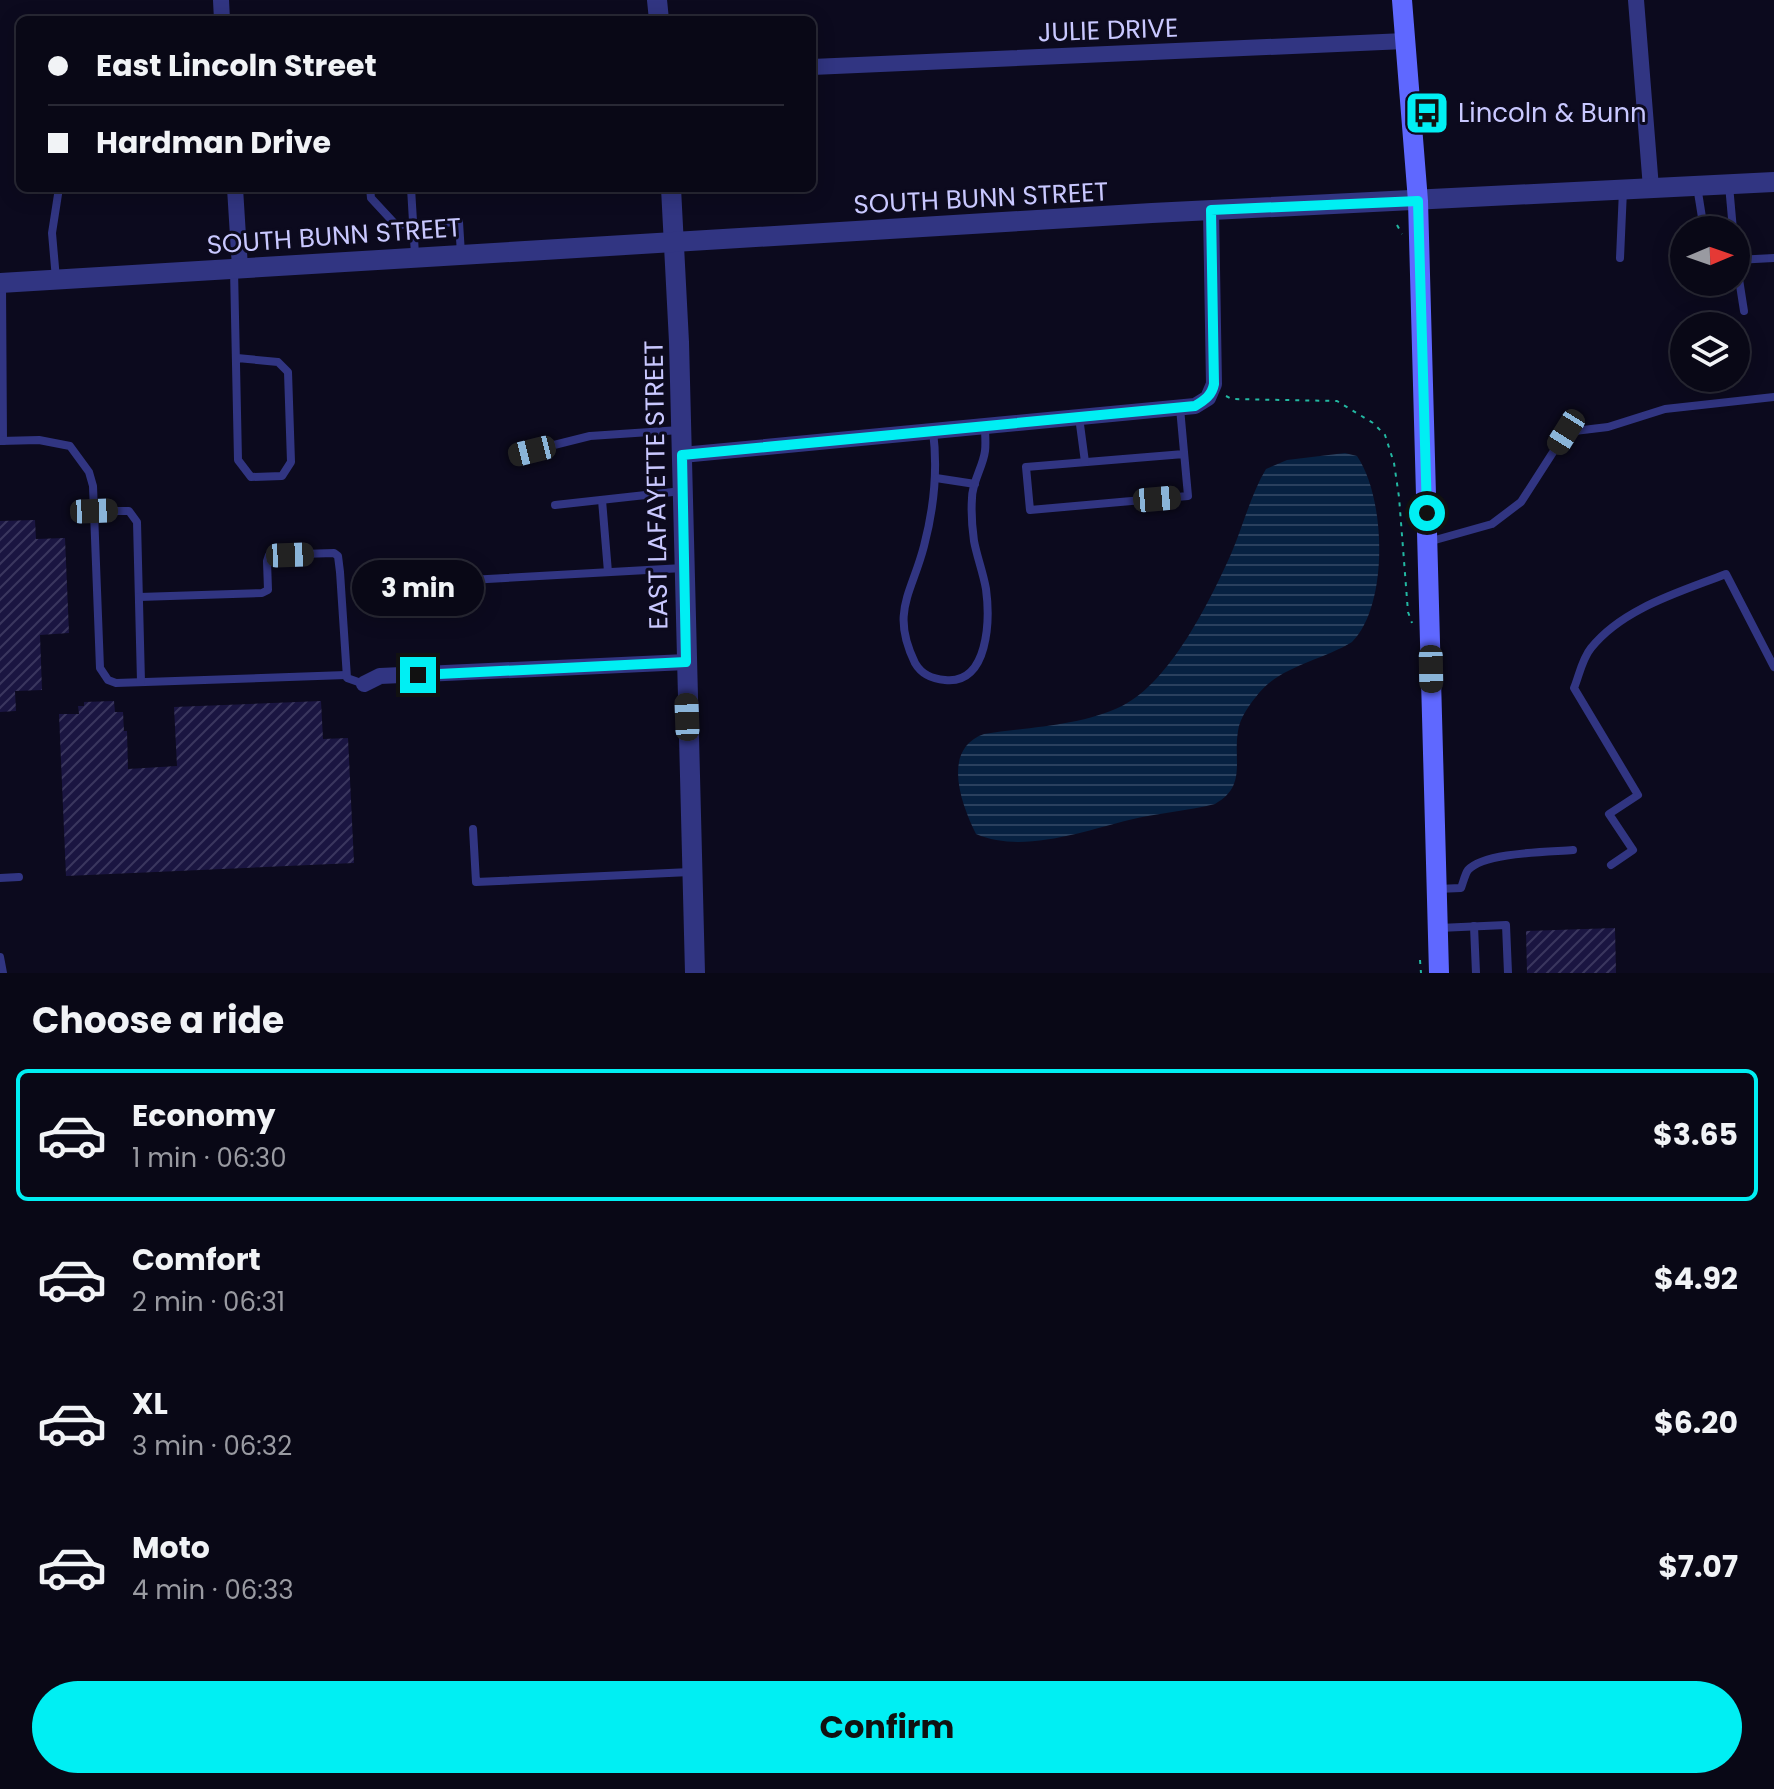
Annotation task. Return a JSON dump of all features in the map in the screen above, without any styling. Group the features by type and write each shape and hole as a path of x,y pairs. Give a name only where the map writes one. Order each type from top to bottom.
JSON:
{"main road":[{"path":"1402,0 1418,201 1439,973"}],"street":[{"path":"1636,0 1651,188"},
{"name":"JULIE DRIVE","path":"816,67 1405,41"},
{"name":"SOUTH BUNN STREET","path":"1,283 1211,210 1774,182"},
{"path":"235,192 237,268"},
{"name":"EAST LAFAYETTE STREET","path":"671,192 682,455 695,973"},
{"path":"682,455 1195,406 1210,394 1211,210"},
{"path":"364,684 380,676 686,662"}],"lane":[{"path":"1729,184 1732,216"},
{"path":"1697,186 1702,216"},
{"path":"1620,258 1623,189"},
{"path":"56,280 52,233 58,192"},
{"path":"370,192 371,198 396,225 459,222 461,254"},
{"path":"411,192 416,257"},
{"path":"1750,259 1774,258"},
{"path":"237,268 237,358 238,460 251,477 282,476 291,462 288,372 278,362 237,358"},
{"path":"1,283 2,441 39,440 70,446 89,472 94,511 100,668 108,680 116,683 346,675"},
{"path":"1742,296 1744,311"},
{"path":"1427,542 1492,524 1521,502 1566,432 1608,427 1665,409 1774,397"},
{"path":"1179,407 1184,454 1188,496 1030,510 1026,467 1184,454"},
{"path":"1079,417 1085,462"},
{"path":"933,431 936,478 923,549 909,587 903,621 916,666 934,679 953,681 968,677 980,660 987,608 975,542 971,495 985,453 985,426"},
{"path":"514,455 590,436 681,430"},
{"path":"936,478 975,484"},
{"path":"555,505 682,491"},
{"path":"602,500 608,572"},
{"path":"94,511 129,511 137,522 141,682"},
{"path":"139,597 262,593 268,590 269,555 334,553 338,556 340,572 346,675 364,684"},
{"path":"397,584 684,567"},
{"path":"1611,865 1633,850 1609,814 1638,795 1574,688 1589,650 1608,631 1640,610 1726,574 1774,667"},
{"path":"473,829 476,882 692,872"},
{"path":"1437,889 1461,888 1468,870 1484,861 1573,850"},
{"path":"0,878 19,877"},
{"path":"1438,928 1506,925 1508,973"},
{"path":"1474,926 1476,973"},
{"path":"0,957 3,973"}],"path":[{"path":"1210,394 1232,399 1337,401 1373,423 1385,435 1394,463 1399,497 1408,612 1412,624"}],"water":[{"path":"1345,453 1357,456 1374,498 1379,551 1372,603 1364,625 1352,642 1279,676 1252,702 1239,726 1237,772 1225,797 1215,804 1053,839 1013,842 976,834 965,808 958,778 962,752 971,741 984,734 1089,718 1122,706 1140,695 1172,660 1200,616 1231,554 1251,499 1266,469 1287,460"}],"building":[{"path":"35,520 36,539 65,538 69,633 40,635 42,690 15,691 16,711 0,712 0,521"},
{"path":"114,701 115,712 123,712 124,731 127,731 128,769 177,766 174,707 321,701 323,739 348,738 354,863 66,876 59,714 79,714 78,706 84,706 84,702"},
{"path":"1615,928 1616,973 1527,973 1526,931"}],"place":[{"name":"Lincoln & Bunn","path":"1427,113"}],"route":[{"path":"418,675 686,662 682,455 1195,406 1208,398 1214,384 1211,210 1418,201 1427,513"}]}
